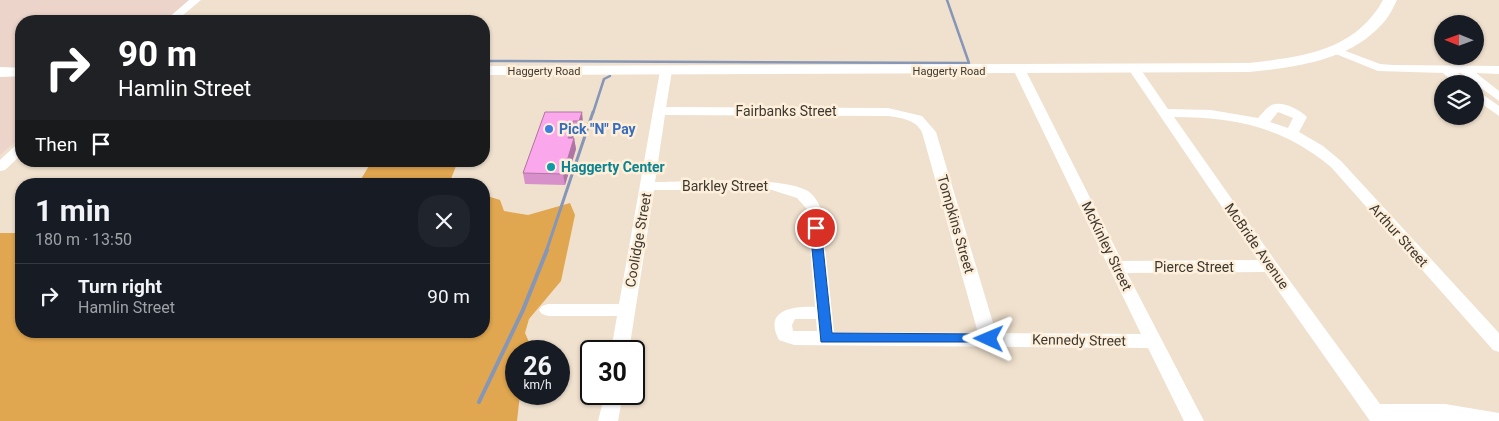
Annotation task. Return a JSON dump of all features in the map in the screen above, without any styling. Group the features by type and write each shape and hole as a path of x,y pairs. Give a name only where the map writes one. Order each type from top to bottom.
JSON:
{"main road":[{"name":"Haggerty Road","path":"490,71 1020,71 1261,66 1301,60 1335,50 1374,26 1387,9 1390,0"},
{"path":"0,72 15,72"}],"street":[{"path":"177,15 196,0"},
{"path":"1335,50 1378,67 1404,70 1499,70"},
{"name":"McBride Avenue","path":"1135,70 1270,266 1378,416"},
{"path":"1465,70 1499,98"},
{"name":"Coolidge Street","path":"622,340 666,71"},
{"name":"McKinley Street","path":"1020,71 1118,267 1152,341 1194,421"},
{"path":"1448,71 1453,75"},
{"path":"1484,100 1499,112"},
{"path":"1261,123 1274,108 1289,110 1300,117 1291,134"},
{"name":"Fairbanks Street","path":"659,111 886,112 913,117"},
{"name":"Arthur Street","path":"1166,113 1215,114 1261,123 1291,134 1314,147 1336,164 1499,345"},
{"name":"Tompkins Street","path":"913,117 925,124 929,132 989,339"},
{"path":"0,167 15,153"},
{"name":"Barkley Street","path":"647,186 772,186 789,188 801,193 810,200 814,209 824,313"},
{"name":"Pierce Street","path":"1118,267 1270,266"},
{"path":"548,310 627,310"},
{"name":"Kennedy Street","path":"824,313 789,313 784,317 782,324 784,335 794,338 1152,341"},
{"path":"824,313 826,338"},
{"path":"608,421 612,405"},
{"path":"1378,416 1445,412 1468,414 1499,421"}],"shaded area":[{"path":"0,0 190,0 171,15 15,15 15,67 0,67"},
{"path":"0,77 15,77 15,142 0,155"},
{"path":"368,167 456,167 451,178 362,178"},
{"path":"490,197 500,200 504,211 528,215 570,203 575,215 561,281 529,319 525,333 528,340 505,340 505,405 519,405 517,421 0,421 0,233 15,233 15,338 490,338"}],"building":[{"name":"Haggerty Center","path":"545,112 582,112 579,121 573,121 568,138 574,138 563,174 523,173"}],"waterway":[{"path":"490,61 969,63 947,0"},
{"path":"593,113 604,79 610,76"},
{"path":"546,252 593,112"},
{"path":"479,402 523,310 547,250"}],"place":[{"name":"Pick \"N\" Pay","path":"549,129"},
{"name":"Haggerty Center","path":"551,167"}],"route":[{"path":"816,228 826,338 989,339"}]}
